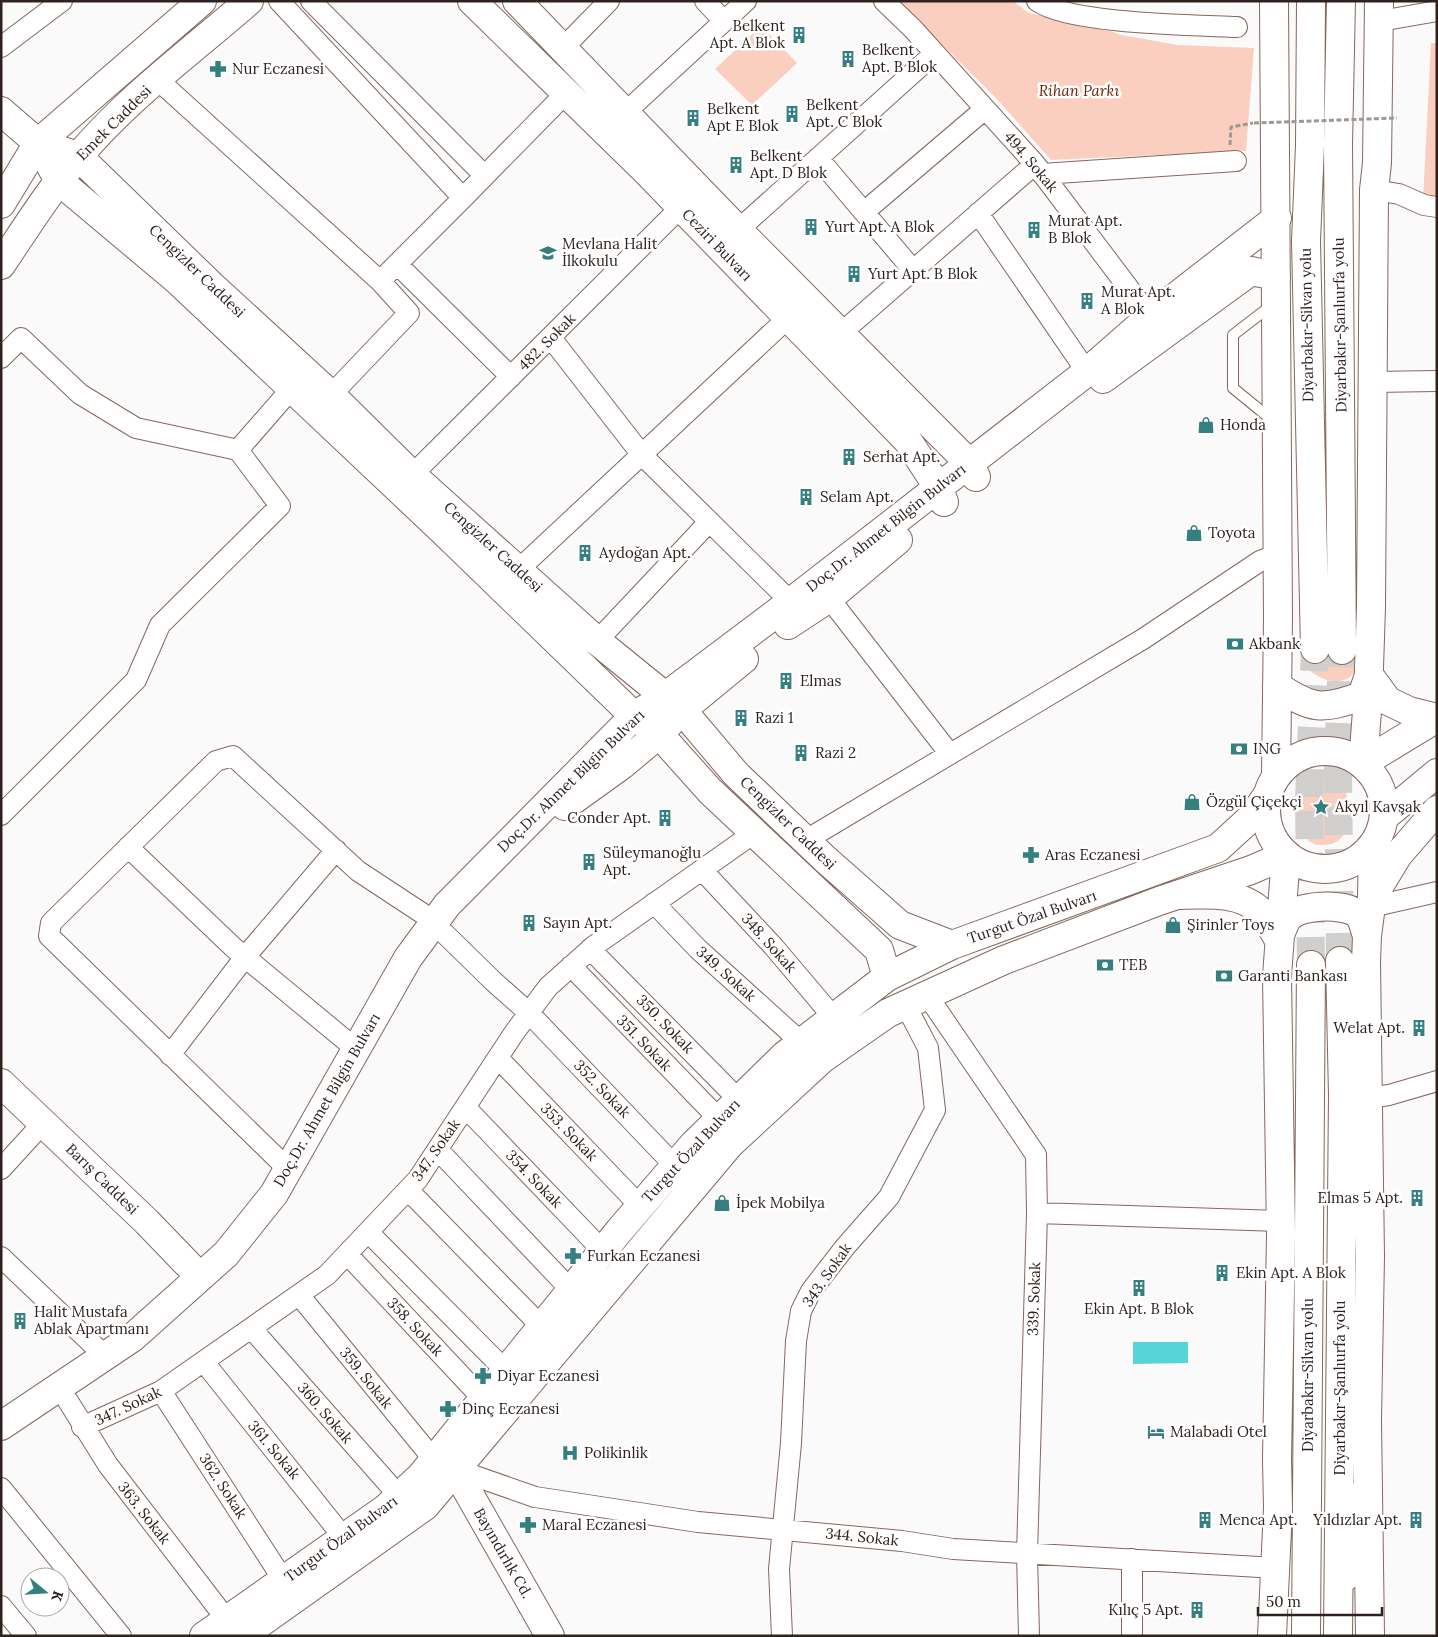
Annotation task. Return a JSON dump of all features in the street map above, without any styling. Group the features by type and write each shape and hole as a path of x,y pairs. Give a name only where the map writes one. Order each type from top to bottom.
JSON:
{"main road":[{"name":"Emek Caddesi","path":"1,204 38,143 202,1"},
{"name":"Emek Caddesi","path":"1,265 78,156 108,125 249,1"},
{"name":"Ceziri Bulvarı","path":"472,1 565,94 614,123 738,230 973,470"},
{"name":"Ceziri Bulvarı","path":"517,1 562,49 614,123 681,208 908,441 941,494"},
{"path":"1272,785 1287,764 1301,755 1317,750 1333,750 1349,754 1363,763 1376,778 1384,797 1384,817 1380,832 1373,846 1352,863 1332,868 1311,867 1286,855 1276,843 1269,829 1266,814 1272,785 1277,686 1278,554 1274,1"},
{"path":"1295,1 1310,145"},
{"name":"Diyarbakır-Silvan yolu","path":"1311,1 1310,145 1306,241 1315,649"},
{"name":"Diyarbakır-Şanlıurfa yolu","path":"1341,1 1339,223 1342,650"},
{"path":"1339,223 1361,1"},
{"path":"1363,763 1369,674 1374,190 1377,163 1380,11"},
{"name":"Cengizler Caddesi","path":"1,111 38,143 59,181 177,280 444,532 634,716 659,734 710,791 879,950 887,977"},
{"name":"Cengizler Caddesi","path":"38,143 78,156 210,285 331,395 412,474 597,641 674,703 736,774 900,925 952,945"},
{"name":"Doç.Dr. Ahmet Bilgin Bulvarı","path":"1,1426 132,1338 226,1254 274,1194 408,958 487,879 570,802 622,766 659,734 674,703 791,602 973,470 1157,326 1276,218"},
{"name":"Doç.Dr. Ahmet Bilgin Bulvarı","path":"973,470 1087,372 1157,326 1251,271 1276,289"},
{"name":"Doç.Dr. Ahmet Bilgin Bulvarı","path":"1,1447 137,1354 231,1269 286,1206 433,949 440,927 453,898 634,716 674,703 829,598 941,494"},
{"path":"1277,686 1306,704 1322,707 1362,696 1369,674"},
{"path":"1369,674 1388,701 1409,711 1437,718"},
{"path":"1363,763 1437,718"},
{"path":"1384,817 1437,773"},
{"name":"Turgut Özal Bulvarı","path":"204,1636 234,1628 424,1506 444,1465 483,1399 640,1206 675,1166 719,1119 785,1055 887,977 952,945 1218,848 1253,816 1272,785"},
{"path":"1372,902 1398,855 1437,810"},
{"path":"1370,1636 1367,936 1372,902 1373,846"},
{"path":"1272,1636 1278,1508 1277,1460 1281,1221 1277,976 1286,855"},
{"name":"Turgut Özal Bulvarı","path":"234,1628 284,1581 385,1509 421,1476 444,1465 730,1144 822,1059 888,1013 1004,960 1251,870 1286,855"},
{"path":"1180,895 1219,894 1243,901 1262,912 1279,940"},
{"path":"1279,940 1288,917 1303,909 1328,906 1355,912 1362,921 1367,936"},
{"name":"Diyarbakır-Şanlıurfa yolu","path":"1338,1636 1343,1095 1340,961"},
{"name":"Diyarbakır-Silvan yolu","path":"1306,1636 1311,965"},
{"name":"Barış Caddesi","path":"1,1083 44,1122 200,1277"},
{"path":"1338,1607 1369,1464"},
{"name":"Bayındırlık Cd.","path":"444,1465 550,1636"},
{"path":"1300,1636 1307,1589"}],"street":[{"path":"1,47 62,1"},
{"path":"279,1 463,198"},
{"path":"311,1 484,175"},
{"path":"562,49 609,1"},
{"path":"704,1 724,21"},
{"path":"614,123 746,1"},
{"name":"494. Sokak","path":"884,1 935,54 1038,169 1157,326"},
{"path":"1037,1 1047,9 1110,19 1237,27"},
{"path":"1380,11 1437,11"},
{"path":"738,230 935,54"},
{"path":"158,80 380,281 409,313 331,395"},
{"path":"380,281 565,94"},
{"path":"864,212 985,109"},
{"path":"818,158 913,270"},
{"path":"840,334 978,213 1038,169 1236,161"},
{"path":"1374,190 1399,194 1424,205 1437,207"},
{"name":"482. Sokak","path":"412,474 681,208"},
{"path":"978,213 1087,372"},
{"path":"397,264 511,377"},
{"path":"518,570 788,318"},
{"path":"1,358 21,338 80,394 136,428 238,450 280,506 160,625 136,680 1,815"},
{"path":"551,338 642,455 791,602"},
{"path":"1372,382 1437,381"},
{"path":"238,450 292,388"},
{"path":"597,641 709,522"},
{"path":"806,840 1143,639 1260,561 1278,554"},
{"path":"829,598 949,753"},
{"name":"352. Sokak","path":"128,847 216,761 233,756 358,871 440,927 493,981 529,1013 675,1166"},
{"name":"347. Sokak","path":"82,1427 162,1391 326,1275 418,1179 498,1058 548,987 590,949 754,833"},
{"path":"288,1170 49,936 51,923 128,847 245,957 356,1049"},
{"path":"170,1055 245,957 336,850"},
{"name":"348. Sokak","path":"702,870 773,946 834,1018"},
{"path":"1372,902 1437,892"},
{"name":"349. Sokak","path":"654,904 698,949 802,1043"},
{"name":"350. Sokak","path":"590,949 738,1100"},
{"name":"351. Sokak","path":"571,966 719,1119"},
{"name":"339. Sokak","path":"916,999 1036,1155 1037,1212 1027,1554 1029,1636"},
{"name":"343. Sokak","path":"782,1636 779,1568 791,1443 796,1341 801,1312 811,1291 845,1247 889,1197 935,1110 928,1048 916,999"},
{"name":"353. Sokak","path":"498,1058 640,1206"},
{"path":"1368,1098 1389,1095 1437,1081"},
{"name":"354. Sokak","path":"466,1108 603,1251"},
{"path":"1,1169 44,1122"},
{"path":"438,1150 571,1290"},
{"path":"408,1190 542,1327"},
{"path":"1037,1212 1281,1221"},
{"path":"368,1232 506,1371"},
{"name":"358. Sokak","path":"347,1254 483,1399"},
{"path":"2,1260 105,1356"},
{"name":"359. Sokak","path":"299,1295 444,1465"},
{"name":"360. Sokak","path":"252,1329 399,1496"},
{"name":"361. Sokak","path":"204,1362 344,1538"},
{"name":"362. Sokak","path":"162,1391 284,1581"},
{"name":"363. Sokak","path":"68,1402 108,1466 234,1628"},
{"name":"344. Sokak","path":"444,1465 535,1497 698,1522 783,1528 902,1541 953,1549 1275,1568"},
{"path":"1,1488 121,1636"},
{"path":"1132,1559 1132,1636"},
{"path":"1,1606 26,1636"}],"lane":[{"path":"1276,289 1233,335 1232,388 1277,424"}],"path":[{"path":"1231,127 1254,123 1397,118"}],"green space":[{"name":"Rihan Parkı","path":"898,1 1013,1 1029,13 1099,27 1121,35 1178,45 1254,48 1246,151 1051,160 996,98"},
{"path":"761,26 797,63 752,105 715,69"},
{"path":"1431,43 1437,43 1437,201 1423,200"},
{"path":"1364,649 1358,668 1352,675 1339,681 1323,679 1304,665 1304,651"},
{"path":"1320,771 1337,775 1341,779 1347,795 1348,818 1345,834 1341,838 1331,844 1320,845 1312,843 1303,833 1298,791 1299,784 1304,777"}],"water":[{"path":"1133,1342 1188,1342 1188,1363 1133,1364"}],"tunnel":[{"path":"1311,965 1309,799 1315,649"},
{"path":"1340,961 1338,767 1342,650"}],"place":[{"name":"Belkent Apt. A Blok","path":"799,35"},
{"name":"Belkent Apt. B Blok","path":"848,59"},
{"name":"Nur Eczanesi","path":"218,69"},
{"name":"Belkent Apt. C Blok","path":"792,114"},
{"name":"Belkent Apt E Blok","path":"693,118"},
{"name":"Belkent Apt. D Blok","path":"736,165"},
{"name":"Yurt Apt. A Blok","path":"811,227"},
{"name":"Murat Apt. B Blok","path":"1034,230"},
{"name":"Mevlana Halit İlkokulu","path":"548,253"},
{"name":"Yurt Apt. B Blok","path":"854,274"},
{"name":"Murat Apt. A Blok","path":"1087,301"},
{"name":"Honda","path":"1206,425"},
{"name":"Serhat Apt.","path":"849,457"},
{"name":"Selam Apt.","path":"806,497"},
{"name":"Toyota","path":"1194,533"},
{"name":"Aydoğan Apt.","path":"585,553"},
{"name":"Akbank","path":"1235,644"},
{"name":"Elmas","path":"786,681"},
{"name":"Razi 1","path":"741,718"},
{"name":"ING","path":"1239,749"},
{"name":"Razi 2","path":"801,753"},
{"name":"Özgül Çiçekçi","path":"1192,802"},
{"name":"Akyıl Kavşak","path":"1321,807"},
{"name":"Conder Apt.","path":"665,818"},
{"name":"Aras Eczanesi","path":"1031,855"},
{"name":"Süleymanoğlu Apt.","path":"589,862"},
{"name":"Sayın Apt.","path":"529,923"},
{"name":"Şirinler Toys","path":"1173,925"},
{"name":"TEB","path":"1105,965"},
{"name":"Garanti Bankası","path":"1224,976"},
{"name":"Welat Apt.","path":"1419,1028"},
{"name":"Elmas 5 Apt.","path":"1417,1198"},
{"name":"İpek Mobilya","path":"722,1203"},
{"name":"Furkan Eczanesi","path":"573,1256"},
{"name":"Ekin Apt. A Blok","path":"1222,1273"},
{"name":"Ekin Apt. B Blok","path":"1139,1288"},
{"name":"Halit Mustafa Ablak Apartmanı","path":"20,1321"},
{"name":"Diyar Eczanesi","path":"483,1376"},
{"name":"Dinç Eczanesi","path":"448,1409"},
{"name":"Malabadi Otel","path":"1156,1432"},
{"name":"Polikinlik","path":"570,1453"},
{"name":"Menca Apt.","path":"1205,1520"},
{"name":"Yıldızlar Apt.","path":"1416,1520"},
{"name":"Maral Eczanesi","path":"528,1525"},
{"name":"Kılıç 5 Apt.","path":"1197,1610"}]}
